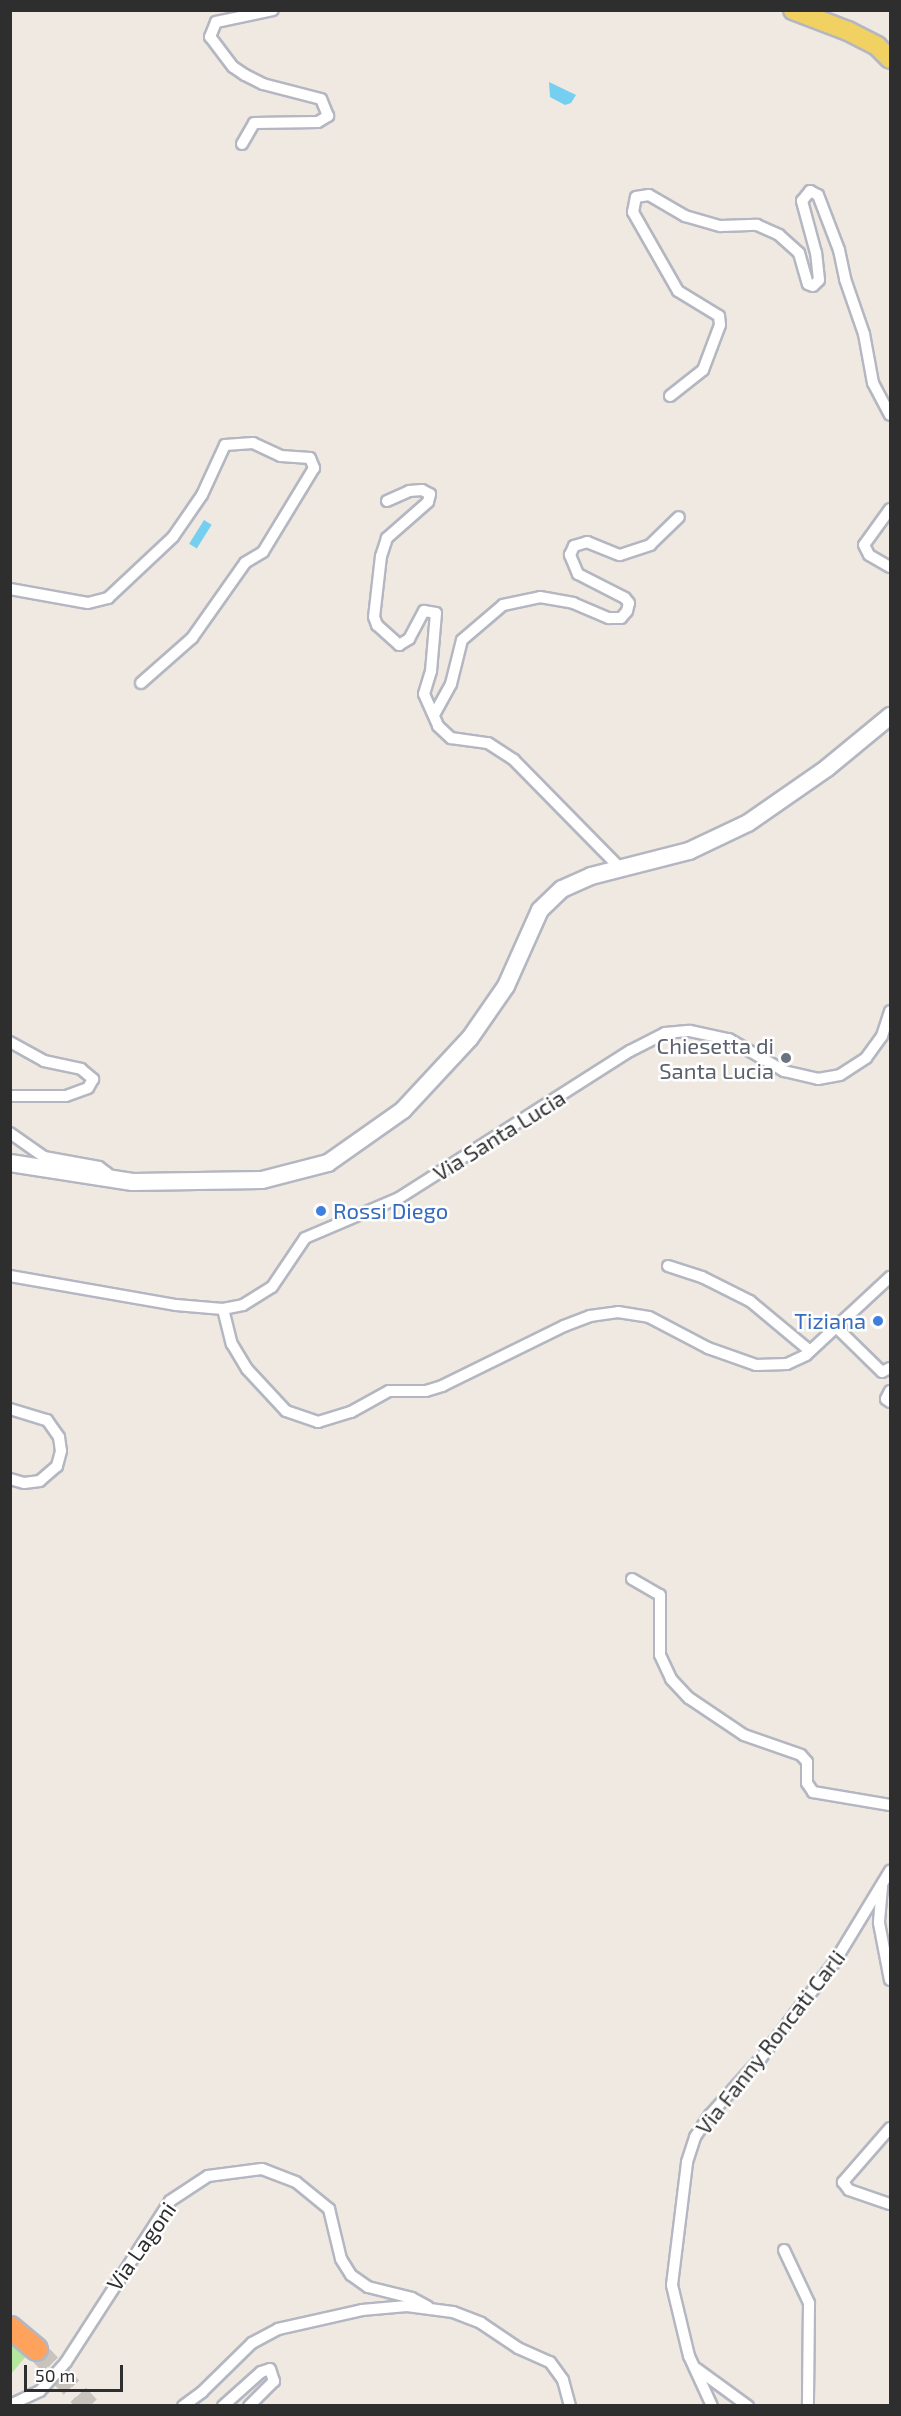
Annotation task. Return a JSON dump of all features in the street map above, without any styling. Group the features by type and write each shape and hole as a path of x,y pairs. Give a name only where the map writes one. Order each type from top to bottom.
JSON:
{"highway":[{"path":"10,2327 36,2349"}],"main road":[{"path":"793,10 848,31 877,46 891,58"},
{"path":"10,1163 106,1180 262,1180 294,1174 335,1159 403,1110 470,1038 506,986 540,910 562,889 591,876 689,851 748,823 827,768 891,716"}],"street":[{"path":"242,144 254,123 318,122 328,116 321,99 263,84 233,67 210,37 216,22 273,10"},
{"path":"670,396 703,370 720,325 719,316 678,291 633,212 636,197 649,195 685,216 722,226 757,225 780,235 799,253 808,284 813,286 819,280 816,253 802,201 810,191 818,195 836,241 844,279 864,334 873,383 891,414"},
{"path":"10,589 88,603 108,598 174,537 202,495 225,446 253,443 281,456 310,458 314,468 263,552 245,563 192,638 141,683"},
{"path":"387,501 409,491 422,490 430,495 428,502 387,538 381,556 374,617 377,625 399,645 409,639 424,610 435,613 431,671 424,694 435,712 438,726 451,738 488,743 514,760 621,869"},
{"path":"891,509 864,545 874,560 891,567"},
{"path":"435,712 451,684 462,640 503,605 540,597 573,603 609,618 621,618 627,611 629,603 625,598 578,574 570,555 574,546 586,542 620,555 650,545 679,517"},
{"name":"Via Santa Lucia","path":"10,1276 176,1305 223,1309 252,1302 267,1292 298,1246 312,1234 399,1198 630,1051 665,1034 690,1031 729,1039 783,1071 818,1079 840,1075 866,1058 882,1036 891,1011"},
{"path":"10,1042 44,1061 81,1069 93,1079 88,1088 66,1096 41,1099 10,1095"},
{"path":"10,1133 44,1157 99,1167 106,1173 106,1180"},
{"path":"668,1266 702,1277 750,1301 810,1351"},
{"path":"223,1309 232,1344 247,1369 286,1411 310,1422 333,1420 389,1391 426,1391 442,1386 526,1344 590,1316 618,1312 656,1319 708,1348 756,1365 787,1364 810,1351 891,1277"},
{"path":"836,1327 882,1372 891,1368"},
{"path":"891,1391 886,1399 891,1402"},
{"path":"10,1409 47,1420 59,1437 61,1451 57,1466 46,1477 32,1483 10,1479"},
{"path":"632,1579 660,1595 660,1655 671,1678 689,1698 744,1735 801,1755 807,1762 807,1783 813,1792 891,1805"},
{"name":"Via Fanny Roncati Carli","path":"712,2406 692,2365 678,2325 672,2285 686,2168 695,2137 834,1963 891,1871"},
{"path":"882,1884 879,1923 891,1980"},
{"path":"891,2128 843,2182 849,2190 891,2204"},
{"name":"Via Lagoni","path":"10,2405 40,2391 66,2362 170,2201 208,2176 262,2169 296,2182 329,2210 341,2259 351,2275 368,2287 412,2298 428,2307"},
{"path":"784,2250 809,2303 808,2406"},
{"path":"183,2406 252,2343 278,2328 362,2310 428,2307 481,2323 518,2349 550,2362 563,2380 570,2406"},
{"name":"Via Fanny Roncati Carli","path":"692,2365 715,2385 748,2406"},
{"path":"224,2406 261,2372 270,2369 274,2380 249,2406"}],"green space":[{"path":"11,2339 28,2354 11,2374"}],"water":[{"path":"549,82 576,95 571,103 565,105 550,97"},
{"path":"204,520 212,525 197,549 189,544"}],"tunnel":[{"path":"36,2349 89,2406"}],"place":[{"name":"Chiesetta di Santa Lucia","path":"786,1058"},
{"name":"Rossi Diego","path":"321,1211"},
{"name":"Tiziana","path":"878,1321"}]}
